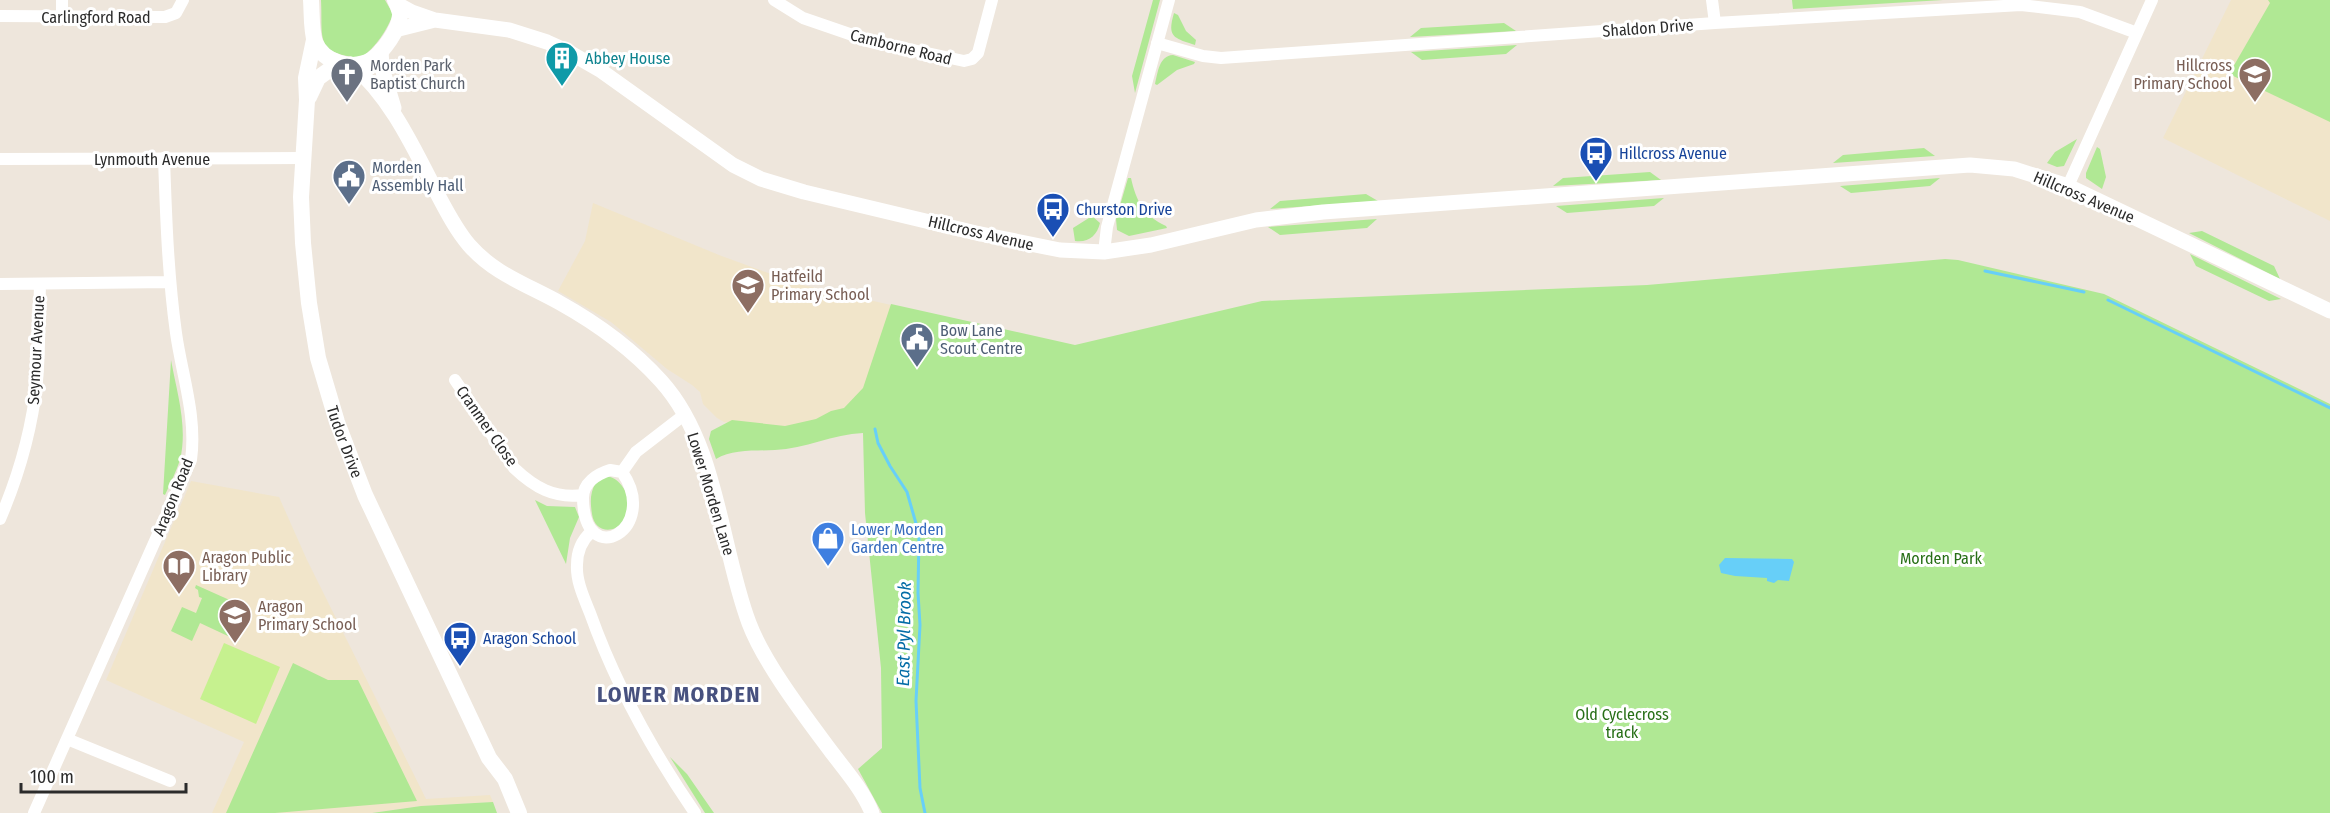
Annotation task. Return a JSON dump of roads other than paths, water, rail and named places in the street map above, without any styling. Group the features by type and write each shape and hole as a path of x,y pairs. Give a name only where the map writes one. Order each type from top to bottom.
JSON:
{"main road":[{"name":"Tudor Drive","path":"311,0 314,40 306,78 307,100 301,197 309,303 318,358 337,422 372,511 489,758 508,813"},
{"path":"381,50 395,30 400,14 396,2"},
{"path":"314,40 321,52 330,59 345,64"},
{"name":"Tudor Drive","path":"307,100 318,78 345,64 362,63 372,59 381,50"},
{"name":"Tudor Drive","path":"489,758 505,779 519,813"}],"street":[{"path":"62,0 62,16"},
{"name":"Carlingford Road","path":"0,16 165,17 176,13 183,0"},
{"name":"Camborne Road","path":"774,0 793,6 817,24 874,43 964,61 972,59 978,53 992,0"},
{"path":"1104,252 1107,227 1169,0"},
{"path":"1712,0 1715,23"},
{"path":"2068,186 2152,0"},
{"name":"Hillcross Avenue","path":"396,2 412,12 435,20 508,30 567,51 600,70 733,165 773,183 1021,243 1060,250 1104,252 1131,249 1281,216 1827,174 1949,166 1991,166 2037,175 2068,186 2330,311"},
{"name":"Shaldon Drive","path":"1157,43 1203,56 1221,58 1958,4 2058,8 2100,18 2137,33"},
{"name":"Hillcross Avenue","path":"395,30 435,20"},
{"name":"Lower Morden Lane","path":"381,50 381,68 398,119 454,225 478,255 500,272 559,303 611,337 659,379 671,393 702,456 754,635 808,721 859,790 872,813"},
{"name":"Lower Morden Lane","path":"345,64 371,84 398,119"},
{"name":"Aragon Road","path":"34,813 191,460 193,424 178,345 170,282 164,158"},
{"name":"Lynmouth Avenue","path":"0,159 303,158"},
{"path":"0,284 170,282"},
{"name":"Seymour Avenue","path":"0,519 21,464 34,401 39,358 40,284"},
{"name":"Cranmer Close","path":"455,380 514,468 525,478 549,493 565,497 583,495"},
{"path":"622,472 636,452 684,416"},
{"path":"610,470 622,472 632,488 634,498 634,510 630,520 622,531 610,538 599,537 591,532 586,521 583,495 591,480 599,473 610,470"},
{"path":"591,532 580,546 576,567 594,625 635,718 670,777 695,813"},
{"path":"68,739 170,781"}],"water":[{"path":"1725,558 1792,559 1794,562 1789,581 1778,580 1774,583 1767,581 1767,578 1721,573 1719,565"}],"waterway":[{"path":"1985,271 2084,292"},
{"path":"2108,300 2330,408"},
{"name":"East Pyl Brook","path":"875,429 878,443 907,492 919,534 920,625 916,701 920,788 925,813"}],"place":[{"name":"Abbey House","path":"562,87"},
{"name":"Morden Park Baptist Church","path":"347,103"},
{"name":"Hillcross Primary School","path":"2255,103"},
{"name":"Hillcross Avenue","path":"1596,182"},
{"name":"Morden Assembly Hall","path":"349,205"},
{"name":"Churston Drive","path":"1053,238"},
{"name":"Hatfeild Primary School","path":"748,314"},
{"name":"Bow Lane Scout Centre","path":"917,368"},
{"name":"Lower Morden Garden Centre","path":"828,567"},
{"name":"Aragon Public Library","path":"179,595"},
{"name":"Aragon Primary School","path":"235,644"},
{"name":"Aragon School","path":"460,667"}],"district":[{"name":"LOWER MORDEN","path":"679,694"}],"park label":[{"name":"Morden Park","path":"1941,558"},
{"name":"Old Cyclecross track","path":"1622,723"}]}
